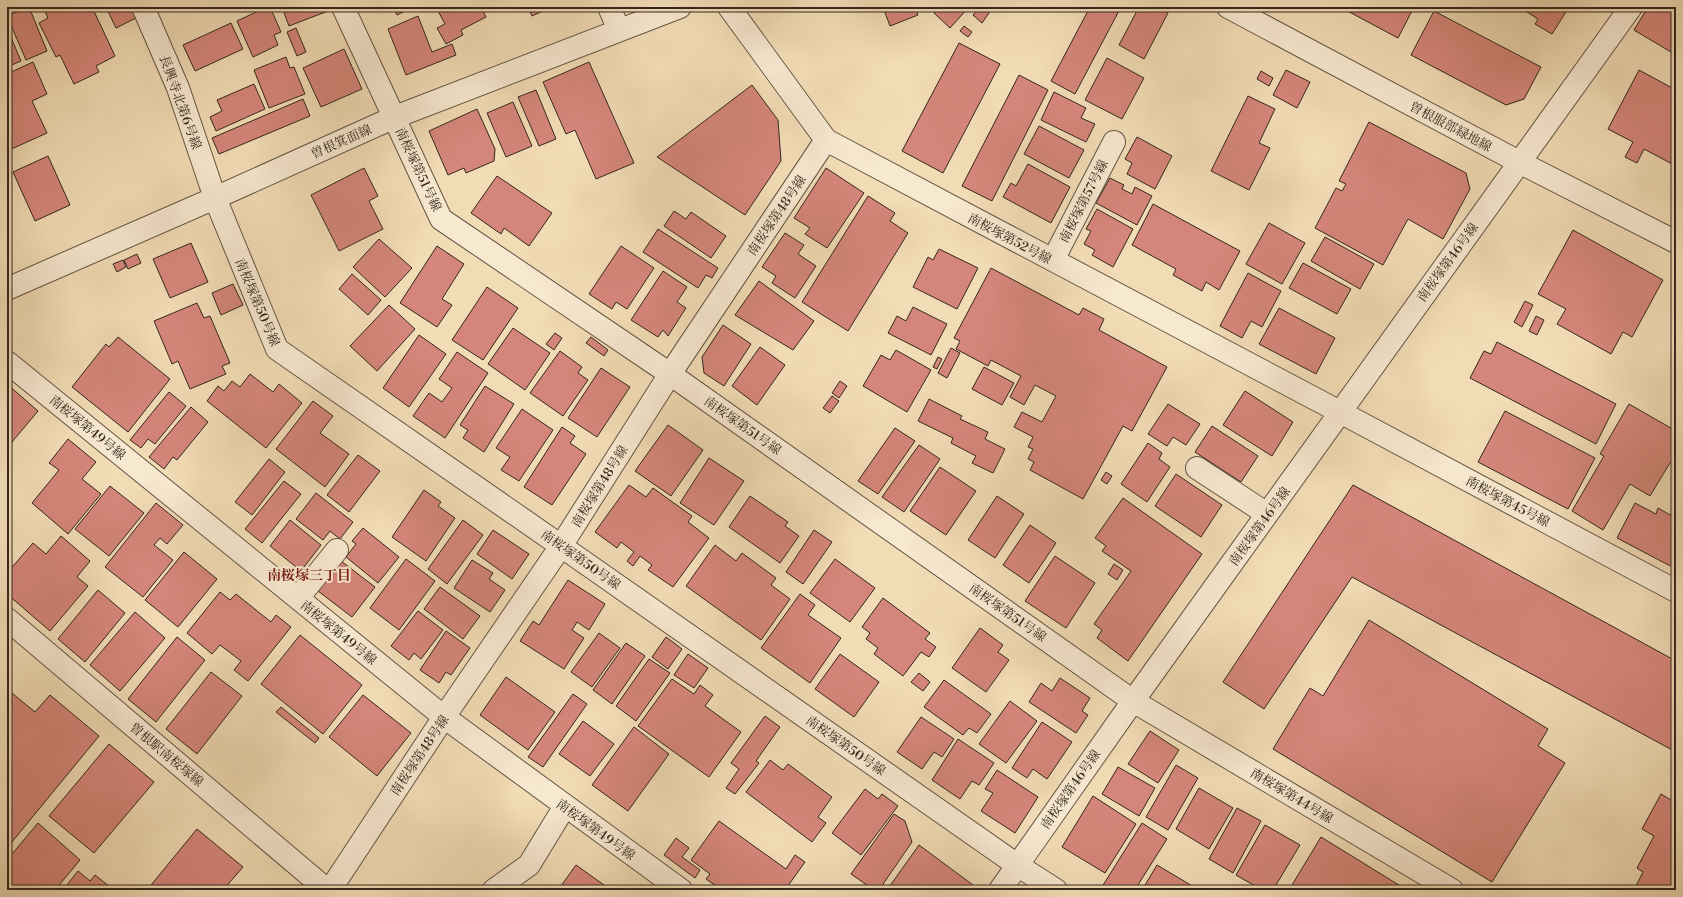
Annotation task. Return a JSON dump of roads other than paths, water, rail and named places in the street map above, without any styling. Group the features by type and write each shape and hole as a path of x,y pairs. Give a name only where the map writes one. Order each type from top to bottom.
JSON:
{"street":[{"name":"長興寺北第6号線","path":"143,7 178,88 215,198"},
{"name":"南桜塚第51号線","path":"343,7 441,219 670,374 1133,701"},
{"path":"610,7 619,30"},
{"name":"曽根箕面線","path":"7,289 395,117 680,7"},
{"name":"南桜塚第52号線","path":"729,7 826,140 1340,412"},
{"name":"曽根服部緑地線","path":"1228,7 1519,162 1676,242"},
{"name":"南桜塚第46号線","path":"1000,890 1133,701 1631,7"},
{"name":"南桜塚第48号線","path":"329,890 444,717 561,546 670,374 826,140"},
{"name":"南桜塚第57号線","path":"1053,260 1114,142"},
{"name":"南桜塚第50号線","path":"215,198 277,349 1017,865 1056,890"},
{"name":"南桜塚第49号線","path":"7,362 444,717 681,890"},
{"name":"南桜塚第45号線","path":"1340,412 1676,591"},
{"path":"1197,468 1268,514"},
{"path":"298,598 337,550"},
{"name":"曽根駅南桜塚線","path":"7,619 329,890"},
{"name":"南桜塚第44号線","path":"1133,701 1452,890"},
{"path":"494,890 529,865 566,806"}],"district":[{"name":"南桜塚三丁目","path":"309,575"}]}
